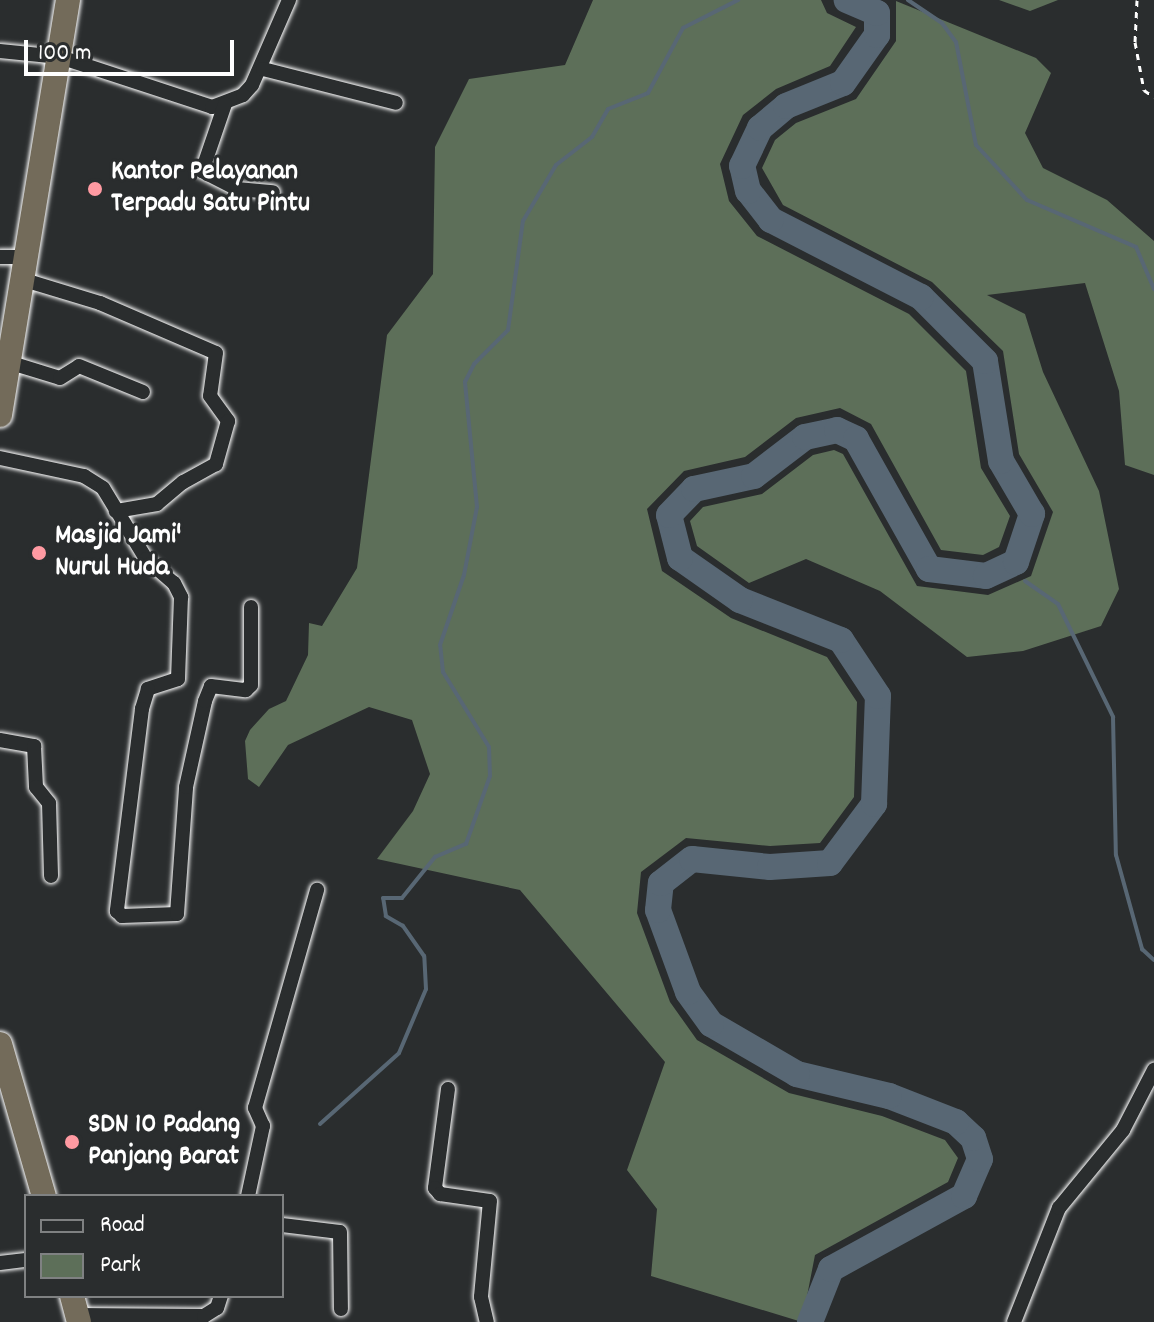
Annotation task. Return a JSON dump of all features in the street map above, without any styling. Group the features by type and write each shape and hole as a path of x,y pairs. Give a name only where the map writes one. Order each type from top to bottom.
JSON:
{"highway":[{"path":"0,415 8,362 15,264 60,57 68,0"},
{"path":"0,1044 43,1194"}],"street":[{"path":"0,51 60,57 189,103 225,104 243,95 263,69 289,0"},
{"path":"263,69 396,103"},
{"path":"225,104 202,171 237,189 273,192"},
{"path":"15,264 216,353 210,396 228,421 216,464 157,504 116,511"},
{"path":"8,362 60,378 79,366 143,392"},
{"path":"0,458 84,476 103,488 153,569 174,583 181,597 178,679 148,689 142,709 117,911 122,916 177,914 186,787 205,701 211,686 246,690 251,685 251,607"},
{"path":"0,740 35,749 36,787 49,803 51,876"},
{"path":"248,1194 263,1126 255,1108 317,890"},
{"path":"1014,1322 1059,1208 1123,1130 1154,1070"},
{"path":"448,1089 435,1188 440,1194 490,1201 481,1297 487,1322"},
{"path":"284,1225 340,1232 341,1309"},
{"path":"0,1263 24,1260"},
{"path":"76,1311 204,1316 217,1308 220,1298"}],"path":[{"path":"1137,0 1135,42 1144,90 1154,97"}],"green space":[{"path":"593,0 821,0 827,13 856,27 830,66 776,89 743,115 720,164 729,201 757,236 909,314 966,371 981,468 1010,516 999,547 983,555 941,550 871,424 840,408 796,418 745,457 684,471 647,509 662,571 731,618 827,657 857,702 854,797 820,843 770,846 686,838 641,872 637,913 670,1002 697,1040 789,1093 882,1116 945,1140 958,1158 948,1182 815,1255 802,1322 651,1276 657,1209 627,1170 665,1062 520,890 377,859 413,811 430,774 412,720 369,707 288,745 259,787 248,779 245,741 250,730 269,709 286,701 308,655 309,623 322,626 357,568 387,335 433,274 435,147 469,79 565,65"},
{"path":"999,0 1058,0 1030,11"},
{"path":"896,1 1036,58 1051,73 1025,133 1043,168 1107,200 1154,241 1154,475 1125,465 1119,391 1085,283 987,295 1025,314 1043,372 1099,491 1119,589 1101,626 1023,651 967,657 880,591 806,559 749,583 697,546 690,521 703,507 762,494 813,455 834,450 843,454 917,586 988,595 1031,576 1053,512 1019,454 1003,351 932,282 783,205 762,168 775,140 796,123 856,99 896,41"}],"waterway":[{"path":"320,1124 399,1053 426,989 424,956 403,926 386,916 383,898 402,898 435,857 466,844 490,776 489,747 443,672 440,645 464,575 477,507 465,382 474,364 508,330 523,221 556,165 592,137 608,109 648,93 683,28 738,0"},
{"path":"810,1322 831,1269 964,1196 980,1159 973,1138 956,1122 889,1096 797,1074 711,1024 688,992 658,910 661,883 692,859 770,867 830,863 874,804 878,696 841,640 740,600 680,558 669,515 694,489 754,476 805,437 837,430 856,439 929,569 986,576 1016,562 1032,514 1001,461 985,361 921,297 771,220 748,191 742,166 760,128 786,106 843,83 877,35 877,13 847,0"},
{"path":"908,0 942,23 956,42 976,145 1027,200 1136,247 1154,289"},
{"path":"1025,581 1058,604 1113,717 1116,855 1142,949 1154,960"}],"place":[{"name":"Kantor Pelayanan Terpadu Satu Pintu","path":"95,189"},
{"name":"Masjid Jami' Nurul Huda","path":"39,553"},
{"name":"SDN 10 Padang Panjang Barat","path":"72,1142"}]}
